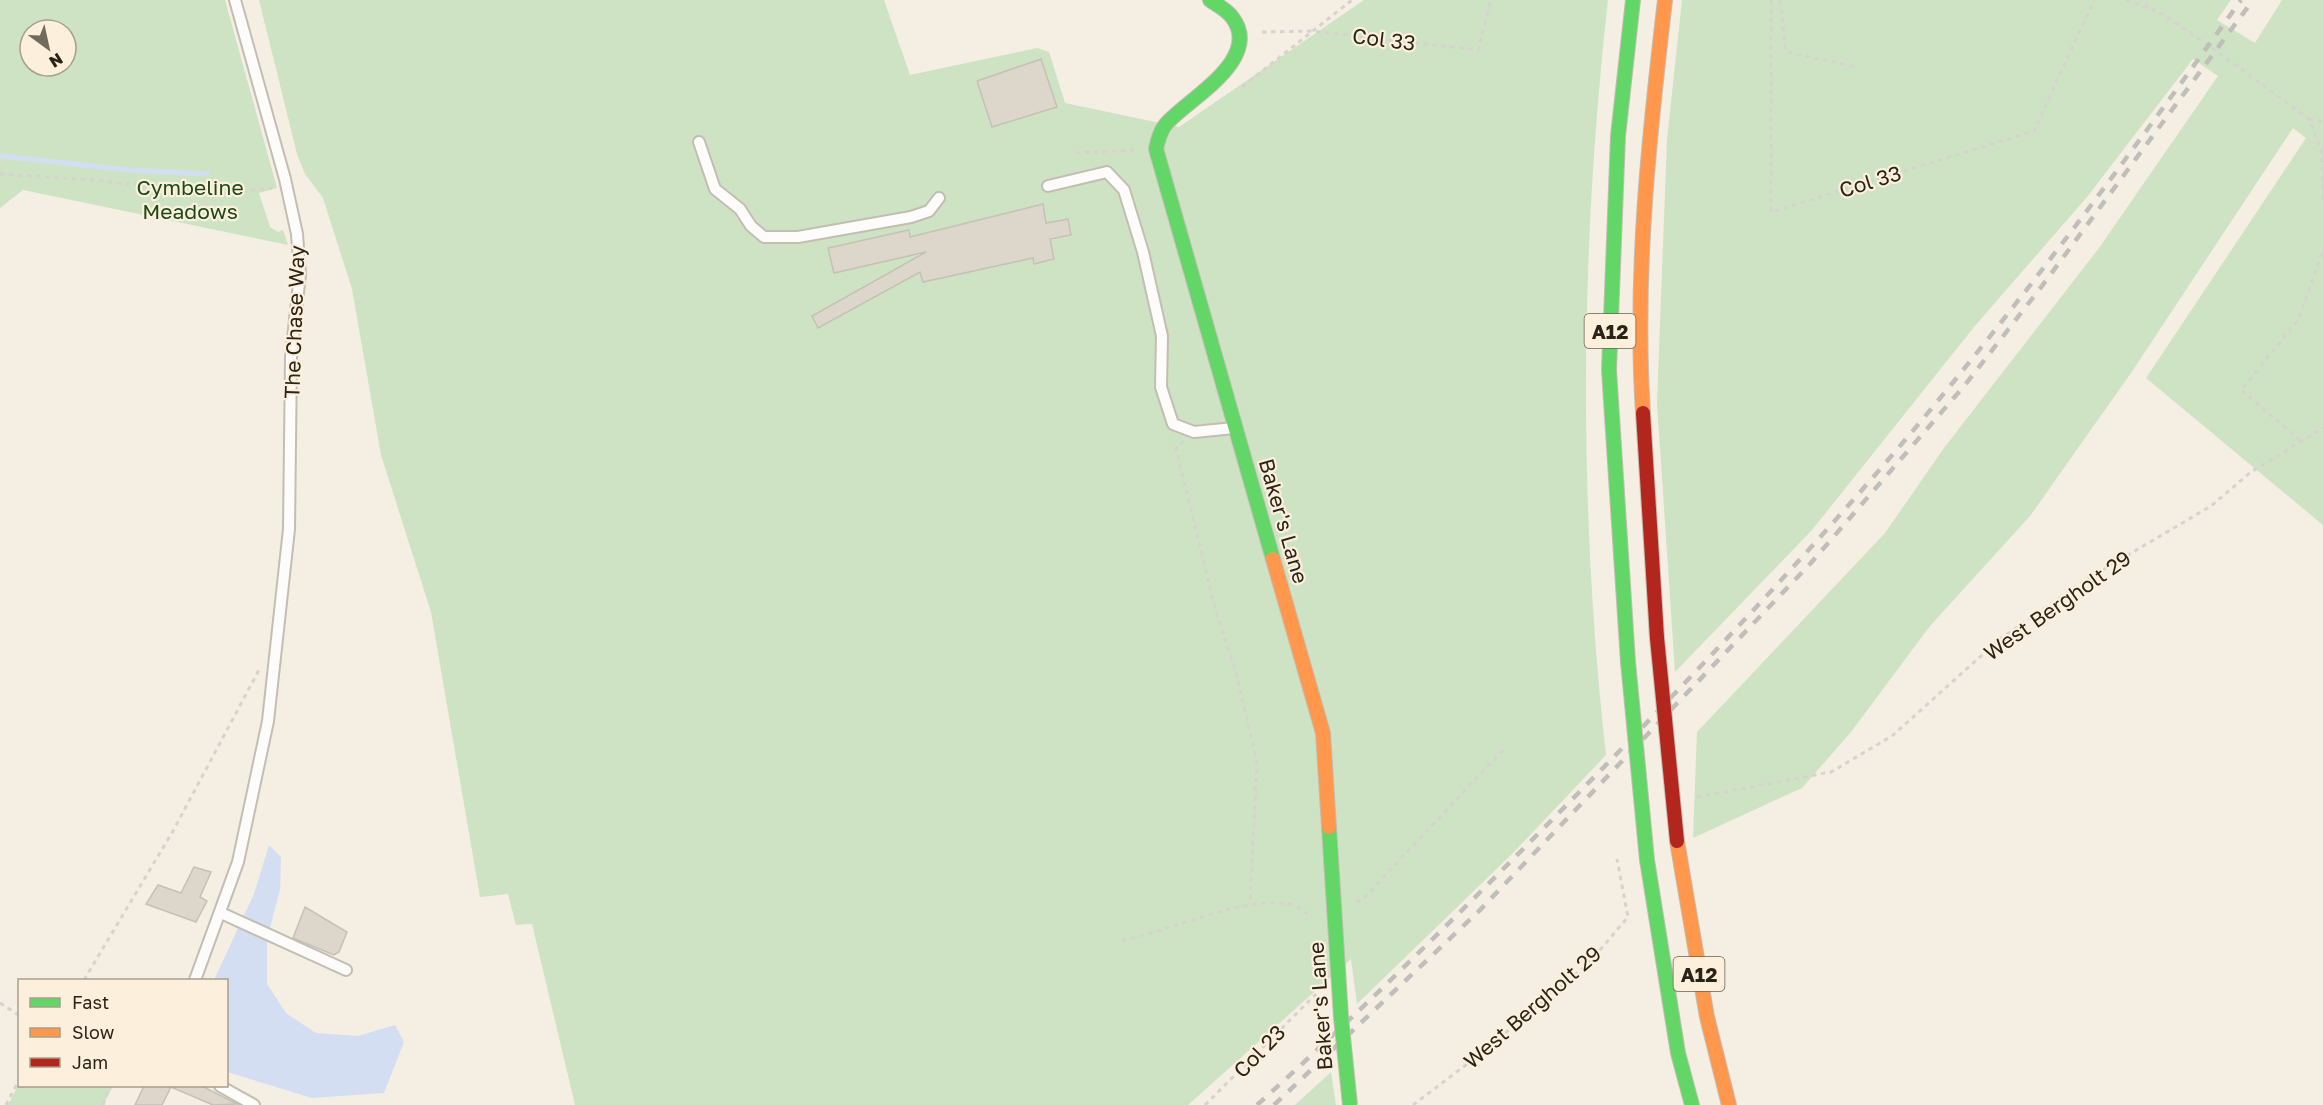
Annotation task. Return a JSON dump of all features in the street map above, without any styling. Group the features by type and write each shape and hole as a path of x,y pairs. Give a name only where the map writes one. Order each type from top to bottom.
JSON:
{"main road":[{"path":"1210,0 1232,18 1239,32"},
{"name":"A12","path":"1634,0 1618,136 1609,370 1628,662 1647,860 1678,1053 1692,1105"},
{"name":"A12","path":"1665,0 1646,164 1639,352 1657,638 1677,841 1707,1017 1729,1105"},
{"name":"Baker's Lane","path":"1239,32 1238,49 1232,65 1166,124 1158,138 1156,150 1323,733 1341,1017 1350,1105"}],"lane":[{"name":"The Chase Way","path":"196,979 238,862 268,721 289,528 291,357 300,274 297,234 286,187 235,0"},
{"path":"699,142 715,189 740,209 751,226 764,237 798,237 911,217 928,211 939,198"},
{"path":"1048,186 1107,172 1124,190 1143,252 1162,336 1161,387 1173,424 1194,432 1234,428"},
{"path":"221,913 346,970"},
{"path":"222,1087 254,1105"}],"path":[{"name":"Col 33","path":"1239,32 1312,31 1478,50 1491,0"},
{"name":"Col 33","path":"1771,0 1771,212 2034,131 2094,0"},
{"path":"1780,0 1786,52 1858,67"},
{"path":"2126,0 2159,12 2211,46 2309,119 2323,122"},
{"path":"2147,0 2147,8"},
{"path":"2309,119 2322,152 2323,199"},
{"path":"0,174 92,180 221,194 286,187"},
{"path":"2300,440 2241,390 2298,320 2323,251"},
{"name":"West Bergholt 29","path":"1688,799 1831,772 1892,736 2000,639 2089,578 2211,506 2251,472 2323,428"},
{"path":"1194,432 1176,448 1216,612 1236,672 1257,763 1250,904"},
{"path":"85,979 173,831 263,663"},
{"path":"1122,940 1144,936 1250,904 1290,904 1314,918 1335,915 1365,897 1503,750"},
{"name":"West Bergholt 29","path":"1413,1105 1479,1055 1589,963 1628,917 1617,859"},
{"name":"Col 23","path":"1205,1105 1338,971"},
{"path":"0,1003 18,1015"},
{"path":"6,1105 18,1082"},
{"path":"103,1105 110,1087"}],"green space":[{"name":"Cymbeline Meadows","path":"0,0 225,0 277,188 259,193 270,227 278,232 283,230 288,245 23,190 0,208"},
{"path":"259,0 884,0 910,75 1037,48 1049,52 1065,103 1179,127 1364,0 1608,0 1592,188 1586,378 1591,567 1606,755 1513,853 1357,1004 1351,959 1188,1105 575,1105 532,924 516,925 508,894 480,897 431,612 381,455 352,289 323,198 305,174 297,154"},
{"path":"1682,0 2231,0 2217,20 2255,43 2282,0 2323,0 2323,525 2146,378 2306,138 2293,128 2131,373 2030,516 1930,626 1851,732 1802,788 1693,838 1697,732 1885,533 1944,448 2099,248 2218,76 2193,59 2087,197 1974,327 1812,530 1675,672 1657,403 1667,139"},
{"path":"1331,1072 1336,1105 1295,1105"},
{"path":"18,1086 112,1087 103,1105 8,1105"}],"water":[{"path":"269,845 281,857 280,890 267,939 267,984 286,1013 316,1033 358,1036 395,1025 404,1042 384,1093 312,1098 228,1072 228,979 214,979 254,894"}],"building":[{"path":"1041,59 1057,107 992,127 977,81"},
{"path":"1043,204 1046,223 1068,219 1071,235 1050,239 1054,259 1034,264 1033,258 923,282 920,272 818,328 812,316 926,252 834,273 828,248 909,230 910,237"},
{"path":"194,867 211,872 200,897 207,901 196,922 146,904 158,885 181,893"},
{"path":"305,907 347,932 339,952 334,955 293,938"},
{"path":"144,1087 171,1087 162,1105 135,1105"},
{"path":"171,1087 204,1087 237,1104 213,1105"}],"waterway":[{"path":"0,156 130,170 207,174"}],"railway":[{"path":"1257,1105 1390,981 1519,853 1695,672 1830,526 1917,426 2032,283 2138,143 2241,0"},
{"path":"1274,1105 1480,910 1810,564 1965,385 2042,286 2253,0"}],"traffic: fast":[{"path":"1210,0 1232,17 1239,33 1238,48 1220,77 1166,124 1156,149 1273,559"},
{"path":"1628,662 1609,370 1618,136 1633,0"},
{"path":"1628,662 1647,860"},
{"path":"1329,827 1341,1017"},
{"path":"1647,860 1678,1053 1692,1105"},
{"path":"1341,1017 1350,1105"}],"traffic: slow":[{"path":"1643,413 1640,310 1642,258 1649,154 1665,0"},
{"path":"1273,559 1323,733 1329,827"},
{"path":"1677,841 1707,1017 1729,1105"}],"traffic: jam":[{"path":"1643,413 1657,638"},
{"path":"1657,638 1677,841"}]}
